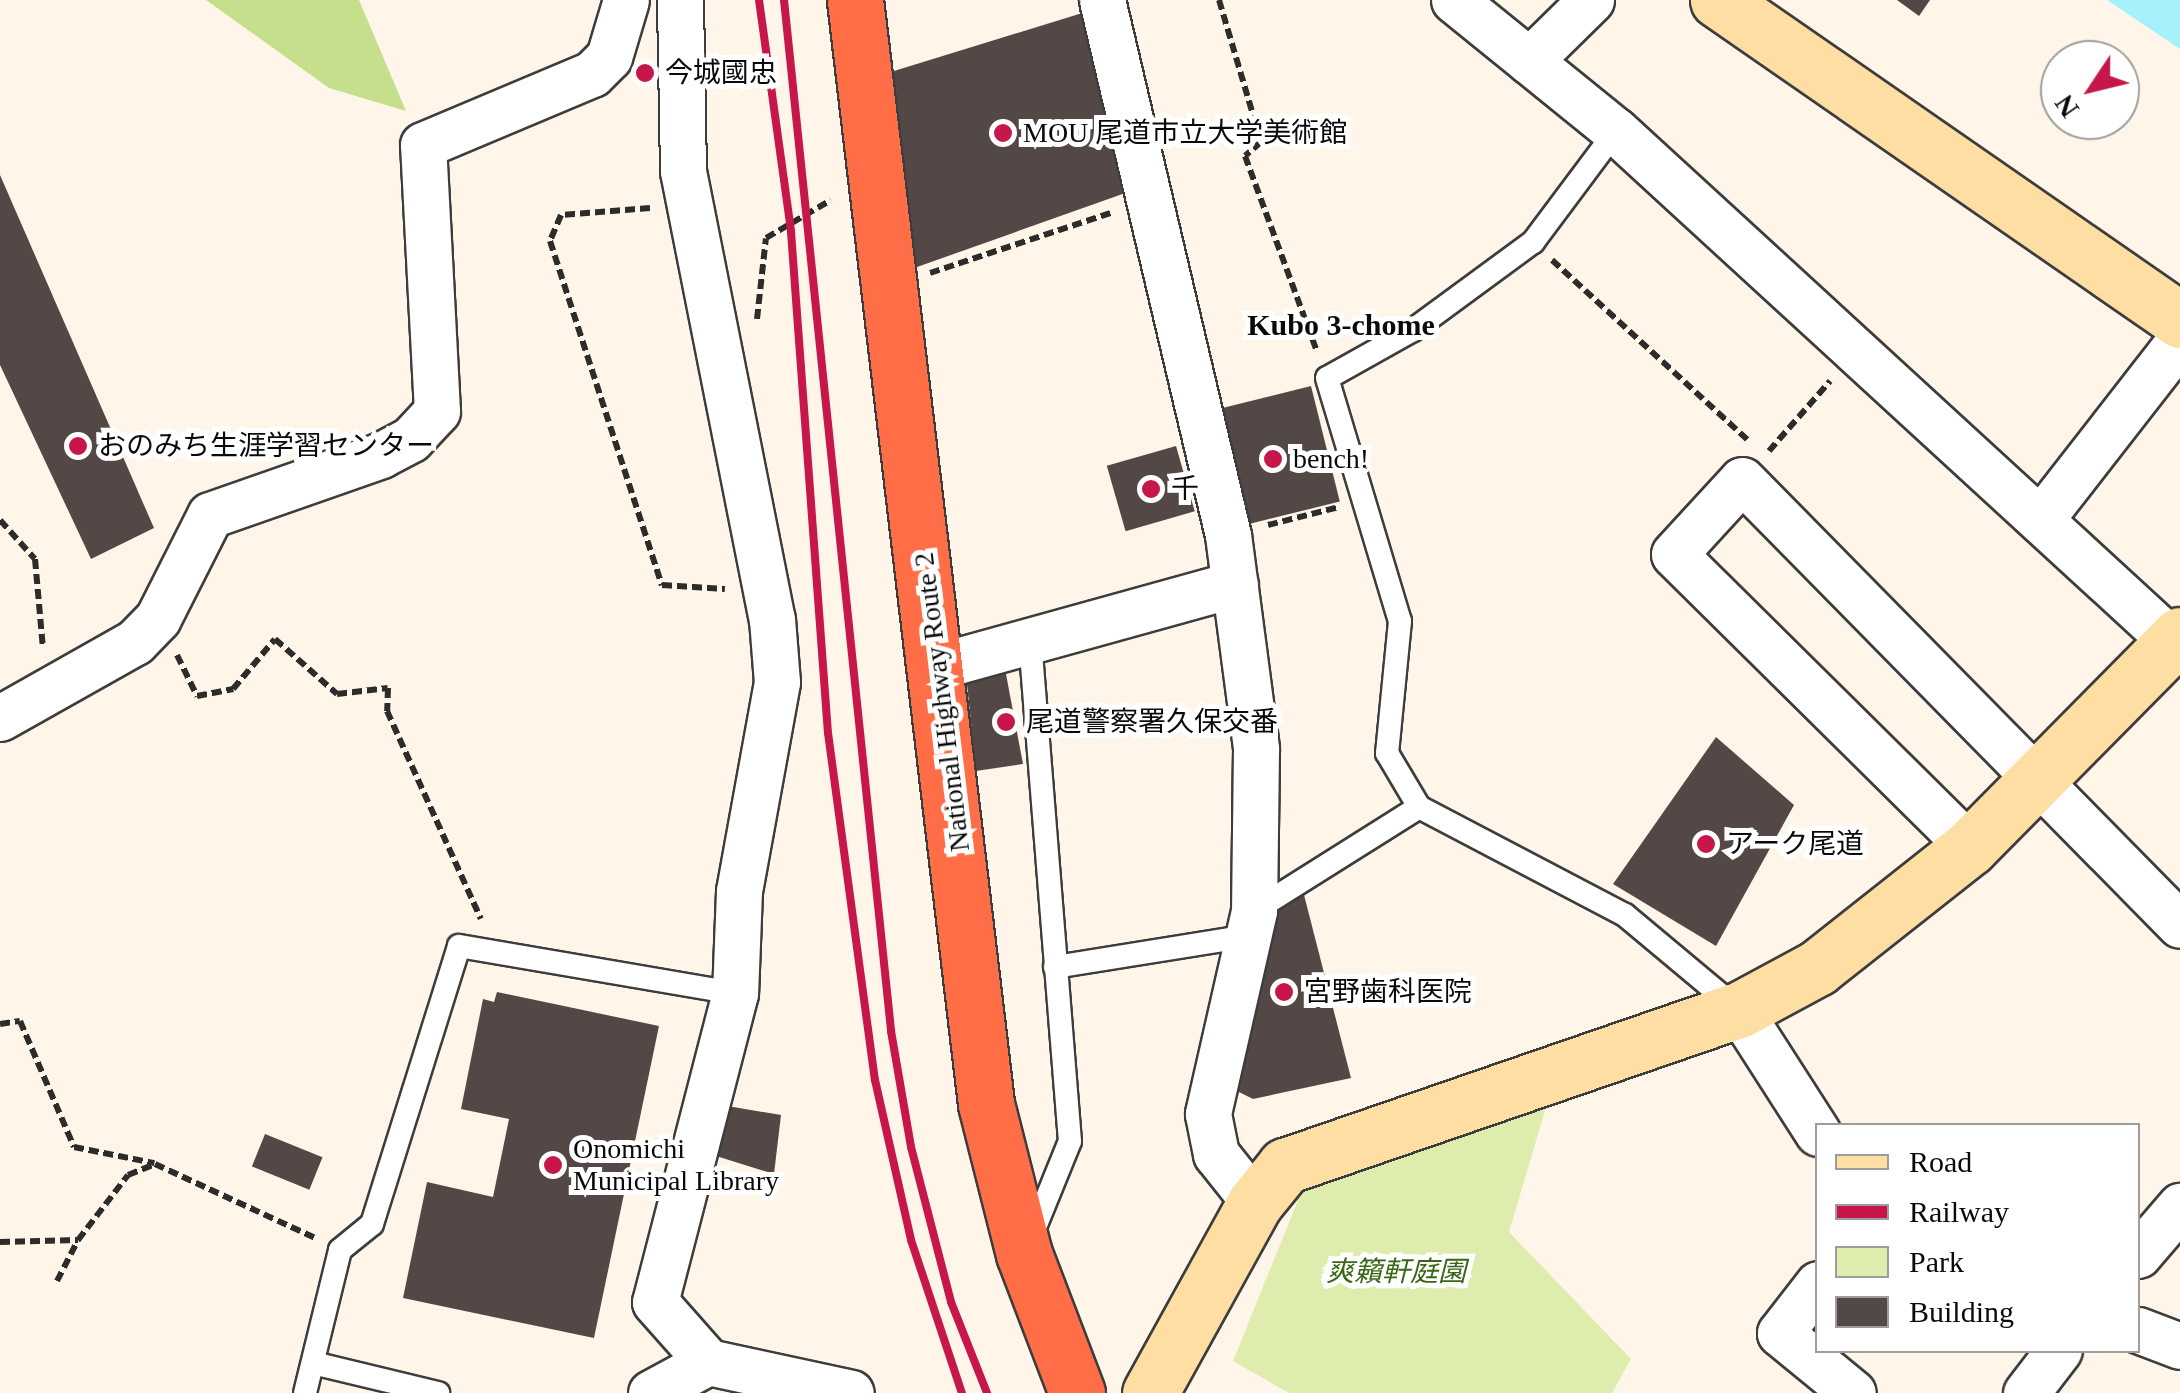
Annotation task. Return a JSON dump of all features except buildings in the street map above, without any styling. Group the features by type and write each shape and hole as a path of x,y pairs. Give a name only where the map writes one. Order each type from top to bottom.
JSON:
{"highway":[{"name":"National Highway Route 2","path":"855,0 939,666 986,1104 1024,1254 1077,1393"}],"street":[{"path":"0,718 135,642 158,618 210,516 380,455 411,439 437,411 423,145 592,74 609,56 626,0"},
{"path":"680,0 689,204 766,592 777,682 739,890 735,993 655,1302 708,1362 851,1393"},
{"path":"1102,0 1228,536 1235,584 1256,750 1251,923 1208,1114 1216,1154 1255,1203"},
{"path":"1150,1393 1255,1203 1301,1156 1738,1010 1817,968 1970,847 2042,780 2177,639 2040,520 1616,131 1454,0"},
{"path":"1529,61 1591,0"},
{"path":"1718,0 2180,320"},
{"path":"2040,520 2180,340"},
{"path":"1970,847 1674,554 1742,480 2042,780 2180,925"},
{"path":"939,666 1235,584"},
{"path":"1738,1010 1815,1128"},
{"path":"2140,1253 2180,1206"},
{"path":"1815,1288 1780,1333 1853,1393"},
{"path":"2140,1331 2180,1346"},
{"path":"2026,1393 2057,1353"},
{"path":"651,1393 708,1362"}],"lane":[{"path":"1616,131 1532,242 1413,330 1327,378 1400,621 1387,753 1420,807 1625,915 1738,1010"},
{"path":"1024,1254 1070,1141 1030,640"},
{"path":"1055,967 1251,923 1420,807"},
{"path":"305,1393 340,1250 372,1224 458,946 735,993"},
{"path":"312,1363 438,1393"}],"path":[{"path":"1219,0 1261,142 1244,156 1327,378"},
{"path":"723,380 754,337 766,238 843,193"},
{"path":"891,286 1150,200"},
{"path":"689,204 561,215 550,241 662,585 766,592"},
{"path":"1532,242 1765,456 1856,351"},
{"path":"1228,536 1364,500"},
{"path":"0,520 35,559 48,694"},
{"path":"158,618 197,696 232,689 275,638 337,694 388,688 388,710 496,952"},
{"path":"0,1024 20,1021 74,1147 155,1164 340,1250"},
{"path":"57,1281 78,1240 128,1175 155,1164"},
{"path":"0,1242 78,1240"}],"green space":[{"path":"206,0 359,0 406,111 329,88"},
{"name":"爽籟軒庭園","path":"1547,1104 1509,1232 1631,1359 1612,1393 1289,1393 1233,1361 1309,1173"}],"water":[{"path":"2107,0 2180,0 2180,49"}],"railway":[{"path":"759,0 791,232 828,733 875,1080 911,1240 962,1393"},
{"path":"784,0 891,1031 911,1147 951,1302 987,1393"}],"place":[{"name":"今城國忠","path":"645,73"},
{"name":"MOU 尾道市立大学美術館","path":"1003,133"},
{"name":"おのみち生涯学習センター","path":"78,446"},
{"name":"bench!","path":"1273,459"},
{"name":"千","path":"1151,489"},
{"name":"尾道警察署久保交番","path":"1006,722"},
{"name":"アーク尾道","path":"1706,844"},
{"name":"宮野歯科医院","path":"1284,992"},
{"name":"Onomichi Municipal Library","path":"553,1165"}],"district":[{"name":"Kubo 3-chome","path":"1341,325"}]}
